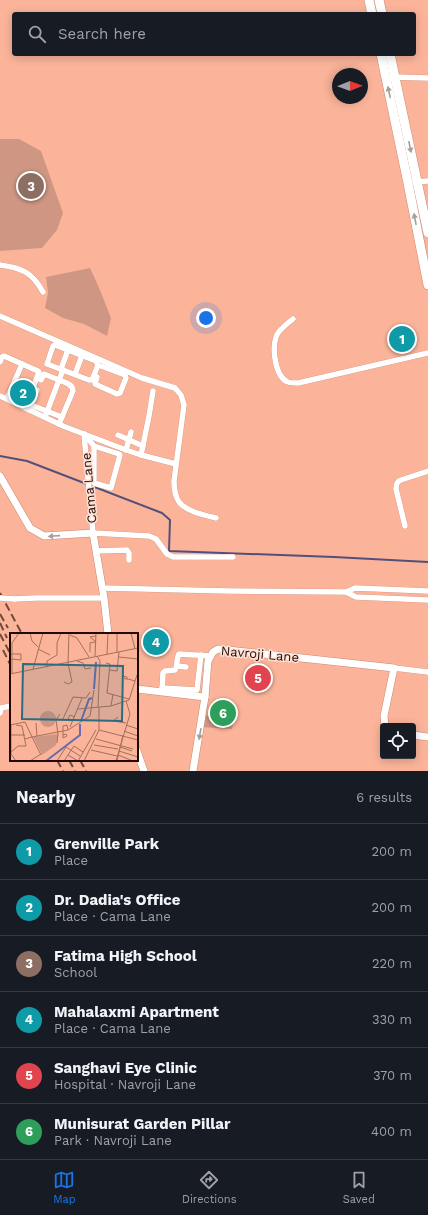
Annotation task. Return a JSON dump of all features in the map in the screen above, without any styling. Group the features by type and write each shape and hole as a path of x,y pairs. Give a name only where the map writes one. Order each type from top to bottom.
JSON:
{"main road":[{"path":"369,0 372,12"},
{"path":"379,0 382,12"},
{"path":"382,56 390,77 413,182 424,238 428,285"},
{"path":"390,56 390,77"},
{"path":"413,182 428,233"}],"street":[{"path":"390,77 428,78"},
{"path":"413,182 428,180"},
{"path":"0,265 25,271 37,281 43,292"},
{"path":"0,316 83,354 125,375 126,378 119,394 95,384 102,364"},
{"path":"293,319 281,329 276,337 274,350 278,373 288,382 298,383 428,353"},
{"path":"69,348 55,345 52,346 47,364 92,380 98,363 83,354"},
{"path":"45,418 69,348"},
{"path":"75,374 83,354"},
{"path":"0,362 4,356 39,372 28,408"},
{"path":"5,398 22,364"},
{"path":"102,364 175,388 181,395 184,405 174,481 175,491 179,502 192,512 216,518"},
{"path":"28,408 42,375 46,375 72,386 73,391 59,424"},
{"path":"140,455 153,391"},
{"name":"Cama Lane","path":"5,398 28,408 45,418 84,434 92,533 104,598 108,633"},
{"path":"28,408 47,411 62,417"},
{"path":"126,450 131,432"},
{"path":"84,434 140,455 176,464"},
{"path":"84,434 94,446 120,454 111,488 94,483 94,446"},
{"path":"118,435 143,446"},
{"path":"405,526 396,484 398,481 428,473"},
{"path":"0,476 30,528 44,536 92,533 149,536 156,539 167,554 173,557 233,557"},
{"path":"96,551 128,550 129,560"},
{"path":"102,588 346,592 355,588 428,591"},
{"path":"403,599 404,590"},
{"path":"346,592 356,597 428,600"},
{"path":"0,598 104,598"},
{"name":"Navroji Lane","path":"193,771 206,697 208,661 213,652 218,649 428,672"},
{"path":"162,690 163,673 165,671 175,670 177,666 177,657 179,654 211,656"},
{"path":"162,690 197,690 201,656"},
{"path":"177,666 186,667"},
{"path":"385,723 384,716 394,668"},
{"path":"138,688 162,690 206,697"},
{"path":"0,713 1,708 10,706"},
{"path":"416,735 428,737"},
{"path":"138,754 144,771"}],"shaded area":[{"path":"0,139 19,139 41,151 63,213 57,230 42,248 0,251"},
{"path":"90,268 111,318 107,336 84,324 63,318 45,308 48,293 46,277"},
{"path":"220,707 236,707 232,729 201,727 202,719"}],"waterway":[{"path":"0,456 27,461 162,513 170,520 169,551 428,562"}],"railway":[{"path":"0,593 21,633"},
{"path":"0,614 8,628"},
{"path":"0,623 7,638"},
{"path":"0,634 10,653"},
{"path":"3,650 10,664"},
{"path":"58,761 63,771"},
{"path":"70,761 75,771"},
{"path":"81,761 86,771"}],"place":[{"name":"Fatima High School","path":"31,186"},
{"name":"Grenville Park","path":"402,339"},
{"name":"Dr. Dadia's Office","path":"23,393"},
{"name":"Mahalaxmi Apartment","path":"156,642"},
{"name":"Sanghavi Eye Clinic","path":"258,678"},
{"name":"Munisurat Garden Pillar","path":"223,713"}]}
